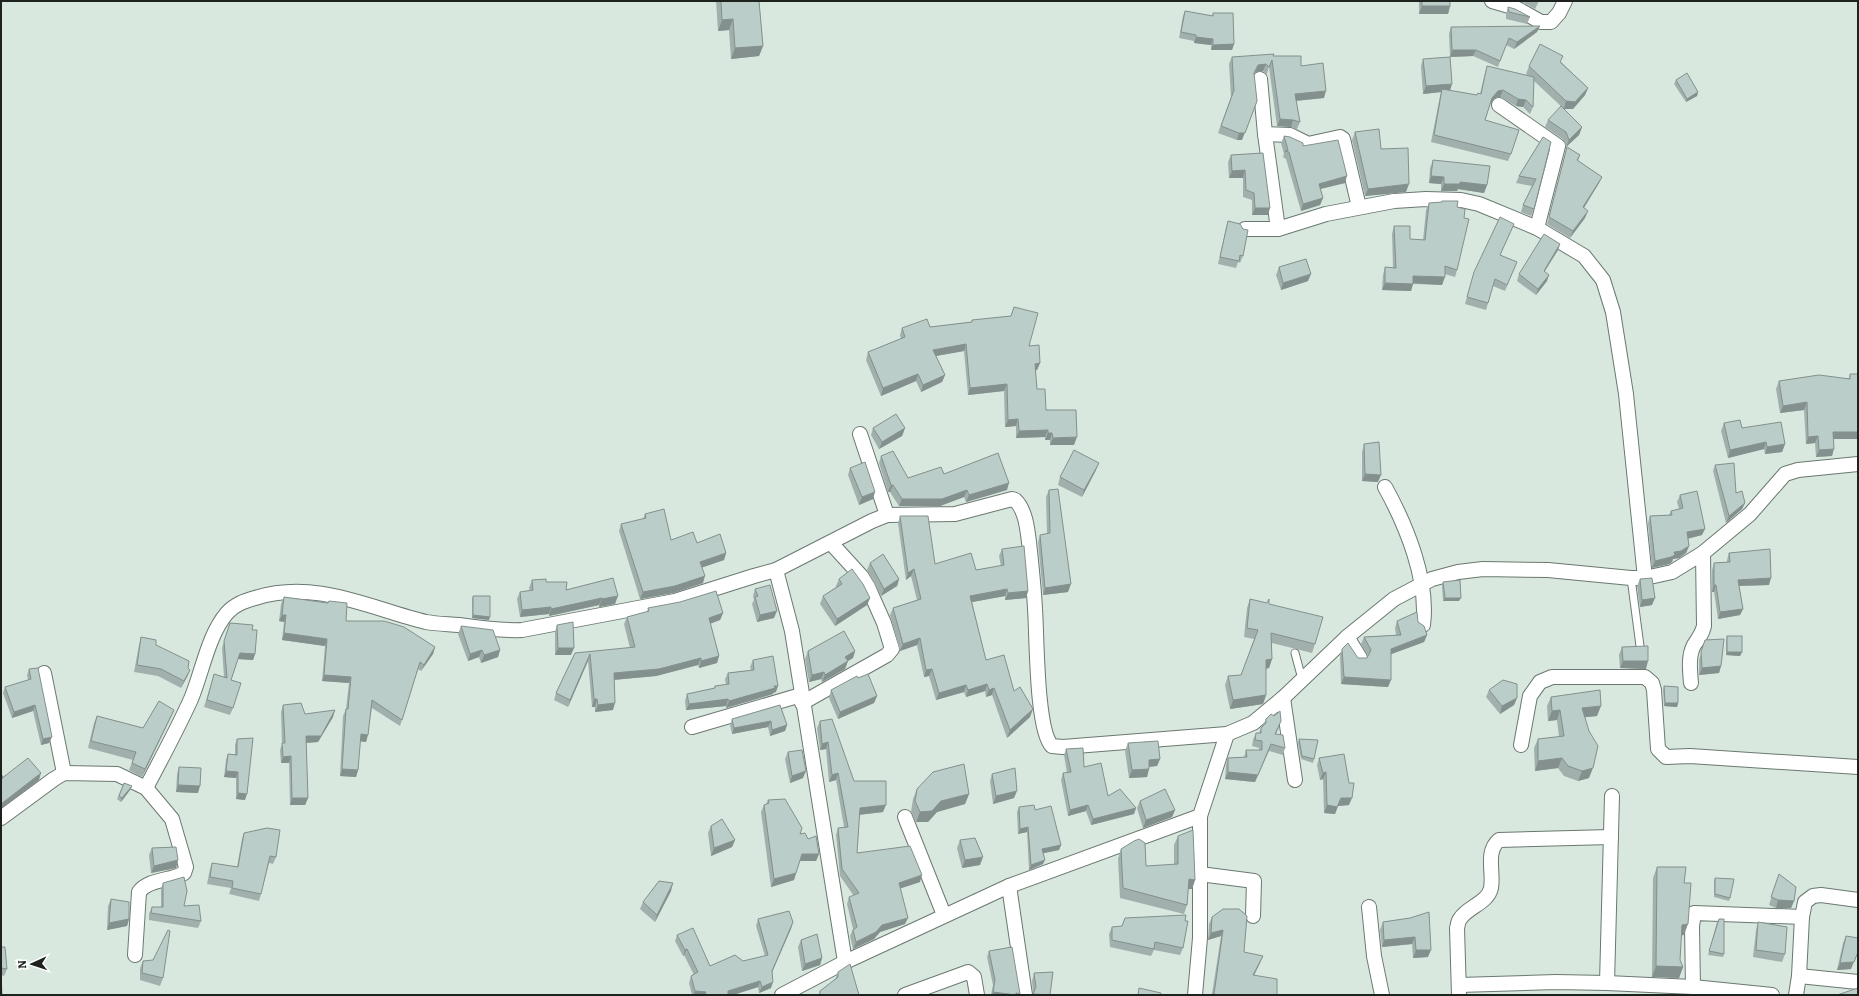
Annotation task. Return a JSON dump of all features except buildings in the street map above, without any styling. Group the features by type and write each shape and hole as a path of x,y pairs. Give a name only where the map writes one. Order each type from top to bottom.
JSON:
{"street":[{"path":"1492,1 1516,8 1541,22 1551,22 1559,13 1565,1"},
{"path":"1260,79 1265,134 1278,229"},
{"path":"1499,106 1558,146 1537,228"},
{"path":"1265,134 1290,135 1308,144 1340,137 1343,139 1359,207"},
{"path":"1245,229 1278,229 1326,214 1394,201 1426,199 1461,200 1479,204 1537,228 1584,256 1603,280 1613,312 1626,394 1638,578"},
{"path":"860,434 887,515"},
{"path":"146,788 191,699 199,674 220,623 227,613 239,603 263,595 290,591 328,593 427,622 503,631 522,630 675,601 776,570 872,521 887,515 955,514 1012,499 1021,506 1028,535 1035,607 1042,718 1048,742 1052,746 1148,741 1227,734 1253,723 1283,698 1302,678 1347,637 1394,599 1432,578 1458,572 1483,569 1548,570 1638,578 1672,572 1703,553 1750,514 1785,474 1798,470 1858,464"},
{"path":"1385,487 1398,511 1410,543 1421,584 1425,610 1423,625"},
{"path":"692,727 802,699 887,655 892,649 884,623 868,587 862,577 831,543"},
{"path":"1691,683 1690,663 1692,652 1702,635 1704,626 1703,553"},
{"path":"776,570 792,631 845,962"},
{"path":"1347,637 1360,658"},
{"path":"44,673 64,773"},
{"path":"1521,745 1530,696 1540,682 1552,677 1645,677 1652,683 1654,690 1658,749 1666,757 1690,756 1858,767"},
{"path":"1283,698 1295,780"},
{"path":"1195,995 1200,938 1200,816 1227,734"},
{"path":"1,818 54,778 64,773 116,774 146,788 172,819 186,867 184,873 178,877 149,884 142,887 139,892 134,955"},
{"path":"1607,983 1612,796"},
{"path":"782,995 845,962 944,915 1010,886 1200,816"},
{"path":"905,817 944,915"},
{"path":"1611,836 1499,840 1494,844 1491,850 1491,889 1485,898 1460,919 1457,928 1459,990 1556,982 1693,987 1772,995"},
{"path":"1200,874 1254,881 1253,916"},
{"path":"1010,886 1025,995"},
{"path":"1796,995 1799,976 1802,917 1805,902 1813,896 1858,900"},
{"path":"1369,907 1374,956 1382,995"},
{"path":"1693,987 1692,926 1694,913 1802,917"},
{"path":"905,995 968,972 974,977 977,995"},
{"path":"1799,976 1858,982"}],"lane":[{"path":"1638,578 1640,646"},
{"path":"1295,653 1302,678"}]}
